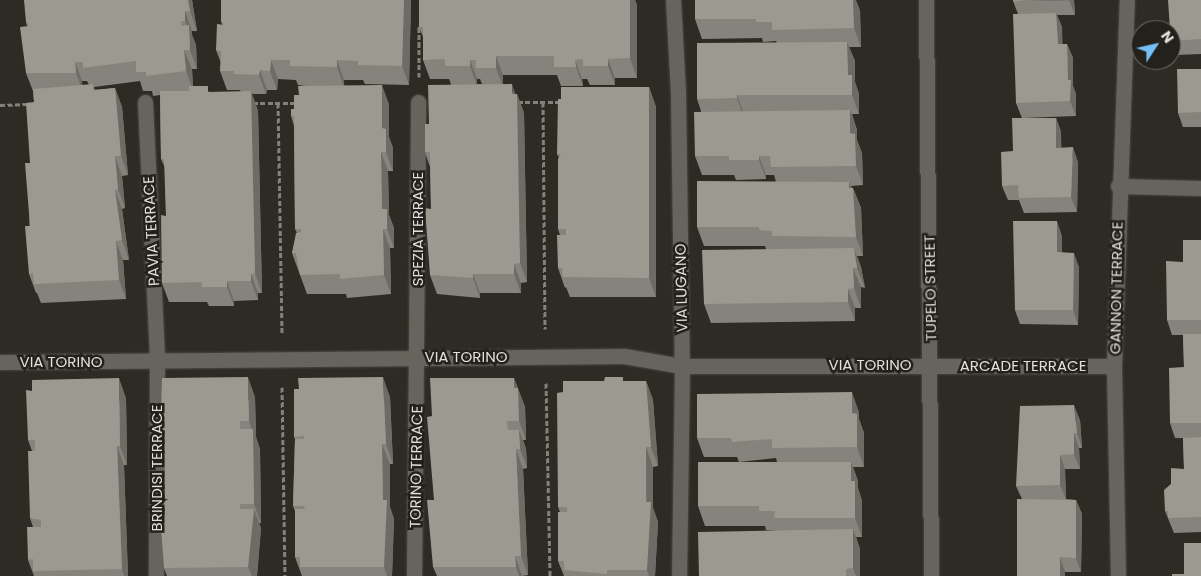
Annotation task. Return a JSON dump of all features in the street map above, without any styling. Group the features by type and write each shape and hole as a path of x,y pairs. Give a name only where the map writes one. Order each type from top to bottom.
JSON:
{"street":[{"name":"VIA LUGANO","path":"673,0 678,93 682,366 679,576"},
{"name":"TUPELO STREET","path":"926,0 931,365 931,576"},
{"name":"GANNON TERRACE","path":"1118,576 1114,366 1118,186 1127,0"},
{"name":"PAVIA TERRACE","path":"145,102 157,360"},
{"name":"SPEZIA TERRACE","path":"417,357 418,102"},
{"path":"1118,186 1201,188"},
{"name":"VIA TORINO","path":"0,362 624,356 682,366 931,365"},
{"name":"TORINO TERRACE","path":"414,576 417,357"},
{"name":"BRINDISI TERRACE","path":"156,576 157,360"},
{"name":"ARCADE TERRACE","path":"931,365 1114,366"}],"path":[{"path":"418,102 420,18"},
{"path":"514,102 572,102"},
{"path":"249,103 306,103"},
{"path":"0,105 39,104"}],"building":[{"path":"24,0 188,0 190,11 185,11 185,21 181,21 181,26 189,25 190,50 184,50 186,71 146,76 146,72 136,72 136,61 83,68 83,62 75,62 76,73 26,73 20,27 29,26 26,22"},
{"path":"221,0 404,0 402,66 358,65 358,61 337,60 337,67 290,66 290,60 271,60 270,71 260,70 259,75 234,74 234,71 220,71 221,51 216,50 217,24 224,25 221,21"},
{"path":"419,0 630,0 630,58 608,59 608,66 583,66 583,59 575,60 576,67 554,67 554,56 496,56 496,68 476,68 476,60 470,60 470,66 445,66 445,59 423,60 423,27 419,27"},
{"path":"695,0 853,0 854,28 772,30 772,22 756,22 756,19 695,19"},
{"path":"1013,0 1069,0 1013,1"},
{"path":"1168,0 1201,0 1201,39 1181,40 1181,20 1169,20"},
{"path":"1056,13 1058,44 1067,44 1068,80 1071,80 1070,101 1016,103 1013,14"},
{"path":"847,42 848,75 852,75 852,95 737,95 737,98 697,99 697,43"},
{"path":"1201,69 1201,112 1178,113 1177,70"},
{"path":"93,84 93,90 115,88 121,156 115,156 118,189 115,190 122,240 116,241 119,280 34,284 33,273 29,274 25,226 30,226 25,163 30,163 26,103 34,102 33,89"},
{"path":"512,84 512,94 517,94 520,263 514,264 514,274 473,274 473,278 430,275 425,208 431,209 430,152 425,152 425,124 429,124 428,85"},
{"path":"382,85 382,128 386,129 386,152 381,152 382,209 387,209 387,229 383,229 384,275 340,279 340,274 300,275 296,253 292,253 296,233 301,232 301,229 295,229 294,116 291,116 291,109 294,109 294,95 299,95 298,86"},
{"path":"189,86 208,86 208,92 251,91 255,273 251,274 251,281 227,281 227,287 202,287 202,282 162,283 161,215 166,216 164,159 161,159 160,91 189,91"},
{"path":"561,87 649,87 649,278 563,277 562,268 558,268 557,235 566,235 566,229 558,229 558,159 561,154 557,154 558,99 561,99"},
{"path":"850,110 850,133 855,134 856,166 771,167 770,156 759,156 759,160 729,160 729,156 695,156 694,112"},
{"path":"1012,118 1056,118 1056,148 1073,147 1071,197 1019,198 1018,185 1002,186 1001,152 1013,151"},
{"path":"697,181 849,182 849,188 853,188 856,237 772,236 772,231 759,230 759,227 697,227"},
{"path":"1013,221 1057,221 1057,252 1074,253 1073,310 1015,310"},
{"path":"1183,240 1201,240 1201,320 1167,320 1166,261 1183,262"},
{"path":"854,248 857,268 853,268 854,288 848,289 848,302 704,304 702,250"},
{"path":"1183,334 1201,334 1201,423 1170,423 1169,368 1184,367"},
{"path":"248,377 249,421 240,421 240,429 253,429 254,504 240,504 240,509 254,509 248,567 164,568 159,501 165,501 164,445 160,445 162,378"},
{"path":"383,377 386,444 382,444 383,500 387,500 384,567 300,567 300,557 295,557 295,509 304,509 305,506 293,506 295,439 304,439 304,436 294,437 294,389 299,389 298,378"},
{"path":"605,377 623,377 623,381 646,381 651,447 646,447 646,502 651,502 647,570 607,570 607,574 564,570 564,561 558,561 558,512 567,512 567,507 558,507 557,393 563,392 563,381 604,381"},
{"path":"119,378 120,446 117,446 122,569 33,571 33,559 28,560 27,527 41,527 41,520 30,518 28,451 35,451 35,440 28,440 26,390 32,391 32,380"},
{"path":"430,378 514,378 514,388 518,388 519,421 507,421 508,430 519,430 520,449 516,449 521,556 515,556 516,567 433,567 427,500 434,500 427,417 432,416"},
{"path":"852,392 852,413 857,414 857,447 772,448 772,439 732,442 731,438 697,438 697,394"},
{"path":"1074,405 1077,433 1074,433 1074,454 1060,455 1060,485 1016,486 1020,406"},
{"path":"1201,437 1201,517 1168,518 1168,511 1165,511 1164,490 1171,484 1171,468 1184,469 1183,438"},
{"path":"698,462 851,462 851,481 855,481 855,518 774,518 775,511 759,511 759,506 698,506"},
{"path":"1017,499 1076,500 1076,558 1060,557 1060,576 1017,576"},
{"path":"853,529 853,568 846,569 846,576 699,576 698,532"},
{"path":"1184,543 1201,543 1201,576 1172,576 1172,574 1184,574"}]}
